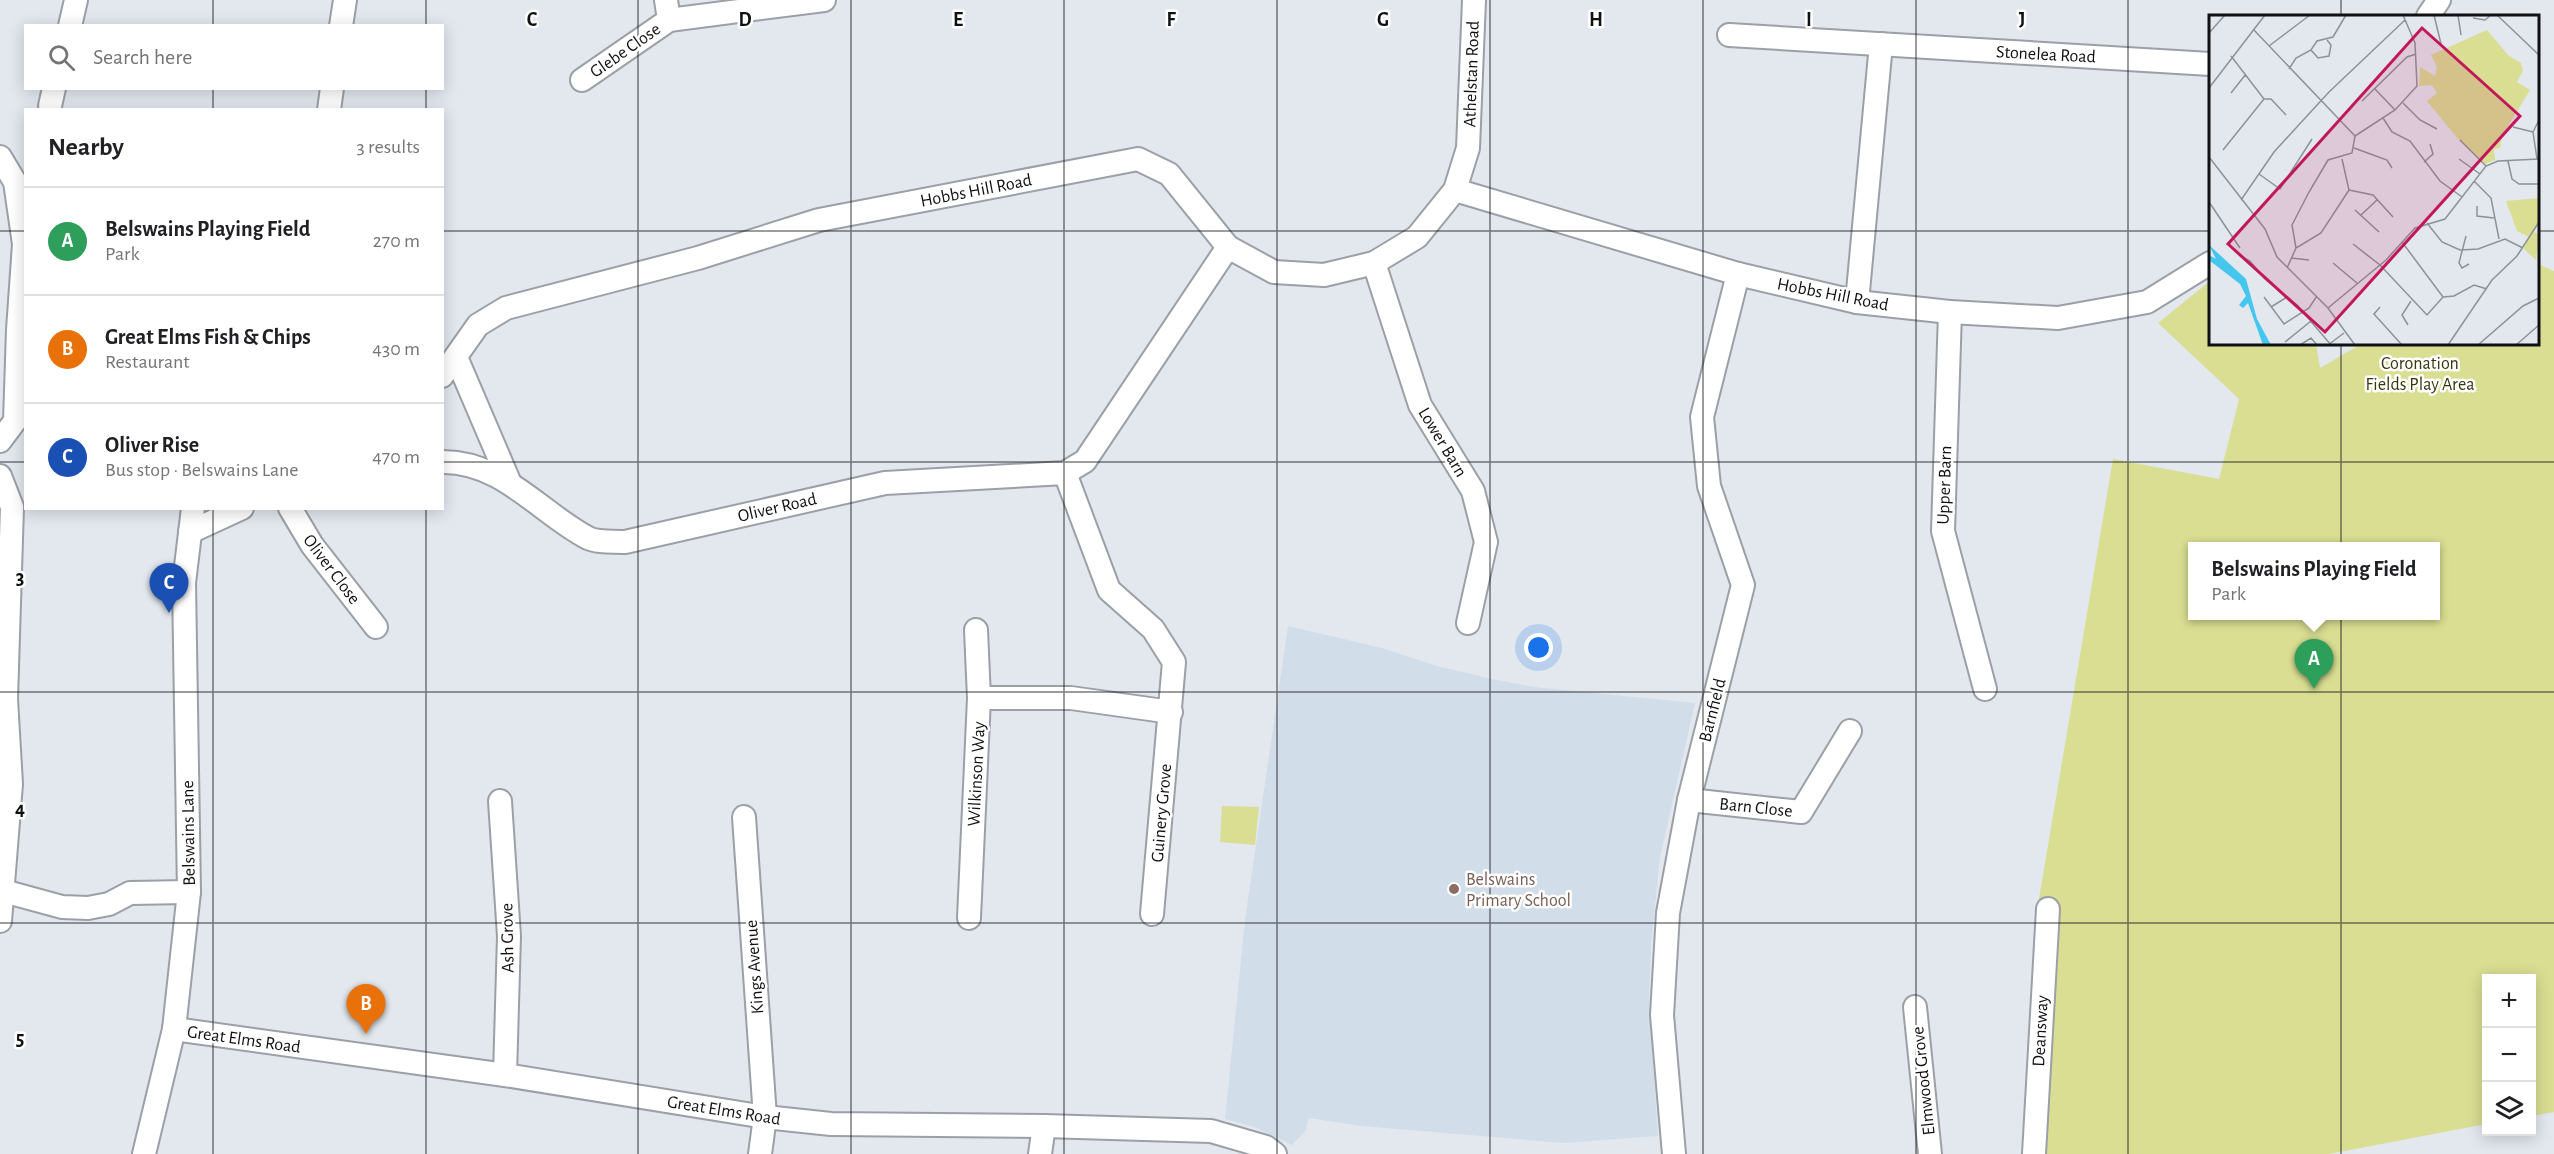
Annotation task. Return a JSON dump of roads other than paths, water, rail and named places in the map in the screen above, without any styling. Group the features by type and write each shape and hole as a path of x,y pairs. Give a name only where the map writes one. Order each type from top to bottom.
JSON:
{"street":[{"path":"70,24 76,0"},
{"path":"341,24 345,0"},
{"name":"Glebe Close","path":"582,80 668,10 824,0"},
{"name":"Athelstan Road","path":"1468,148 1474,0"},
{"path":"2429,15 2439,0"},
{"name":"Stonelea Road","path":"1729,36 2209,64"},
{"path":"1857,302 1881,44"},
{"path":"329,108 332,90"},
{"name":"Hobbs Hill Road","path":"449,366 478,325 506,308 698,258 819,220 1138,159 1169,174 1228,247 1274,272 1324,275 1374,262 1416,237 1455,190 1468,148"},
{"path":"0,157 15,182 24,244 15,421 0,441"},
{"name":"Hobbs Hill Road","path":"1455,190 1738,274 1857,302 1950,312 2058,318 2147,302 2209,264"},
{"path":"1065,473 1085,460 1228,247"},
{"name":"Lower Barn","path":"1374,262 1420,405 1473,491 1486,542 1468,623"},
{"name":"Barnfield","path":"1674,1154 1662,1015 1668,913 1689,800 1743,585 1709,486 1702,417 1738,274"},
{"name":"Upper Barn","path":"1950,312 1942,531 1985,689"},
{"path":"449,366 509,482"},
{"name":"Oliver Road","path":"444,462 459,462 509,482 590,539 625,542 885,483 1065,473"},
{"name":"Guinery Grove","path":"1065,473 1109,590 1153,629 1174,662 1152,914"},
{"path":"0,476 12,507 3,698 11,784 0,921"},
{"name":"Belswains Lane","path":"144,1154 174,1029 189,892 184,583 193,510"},
{"path":"190,532 238,510"},
{"name":"Oliver Close","path":"291,510 312,545 376,627"},
{"name":"Wilkinson Way","path":"969,918 980,698 976,630"},
{"path":"980,698 1071,698 1171,712"},
{"name":"Barn Close","path":"1689,800 1801,812 1850,731"},
{"name":"Ash Grove","path":"500,801 509,936 505,1075"},
{"name":"Kings Avenue","path":"744,817 765,1117 760,1154"},
{"path":"2,890 38,902 70,908 109,904 130,892 189,892"},
{"name":"Deansway","path":"2034,1154 2048,909"},
{"name":"Elmwood Grove","path":"1915,1007 1930,1154"},
{"name":"Great Elms Road","path":"174,1029 505,1075 765,1117 831,1124 1044,1126 1211,1131 1266,1147 1275,1154"},
{"path":"1040,1154 1044,1126"}],"place":[{"name":"Oliver Rise","path":"169,613"},
{"name":"Belswains Playing Field","path":"2314,689"},
{"name":"Belswains Primary School","path":"1454,889"},
{"name":"Great Elms Fish & Chips","path":"366,1034"}],"park label":[{"name":"Coronation Fields Play Area","path":"2420,373"}]}
